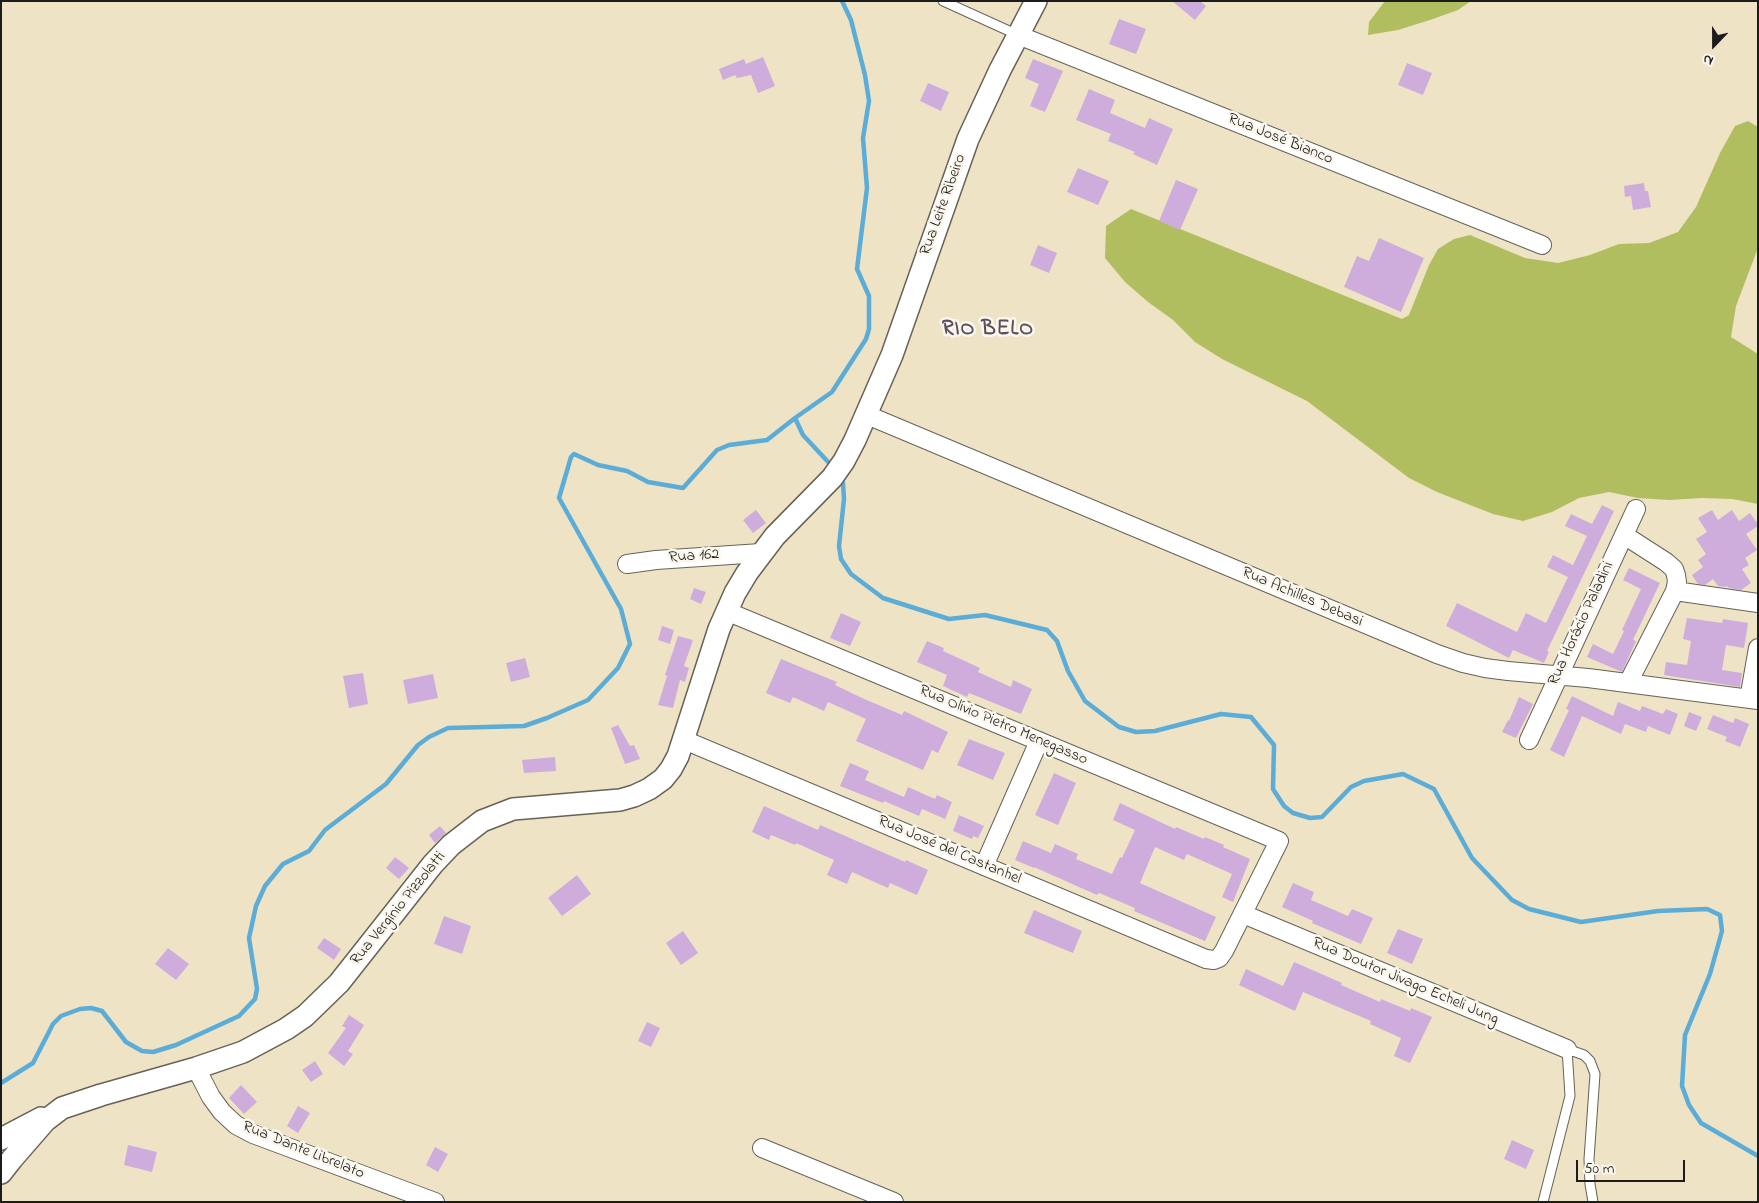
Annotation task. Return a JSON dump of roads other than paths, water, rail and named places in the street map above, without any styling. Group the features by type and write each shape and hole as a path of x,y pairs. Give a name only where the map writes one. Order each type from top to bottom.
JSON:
{"street":[{"name":"Rua Leite Ribeiro","path":"867,416 895,346 968,139 988,95 1036,1"},
{"name":"Rua José Bianco","path":"1018,35 1542,246"},
{"name":"Rua Vergínio Pizzolatti","path":"1,1174 40,1127 62,1108 243,1052 272,1038 305,1016 339,983 433,864 451,845 482,821 513,808 601,802 634,796 649,789 663,779 672,769 684,740 726,611 739,586 761,553 786,524 832,478 844,461 867,416"},
{"name":"Rua Achilles Debasi","path":"867,416 1437,654 1485,668 1588,678 1753,700"},
{"name":"Rua Horácio Paladini","path":"1529,740 1636,509"},
{"path":"1624,534 1674,569 1677,582 1628,683"},
{"name":"Rua 162","path":"628,564 656,560 761,553"},
{"path":"1674,591 1758,603"},
{"name":"Rua Olívio Pietro Menegasso","path":"726,611 1279,841 1243,914"},
{"path":"1753,700 1758,648"},
{"name":"Rua José del Castanhel","path":"684,740 1206,959 1214,960 1220,958 1243,914"},
{"path":"984,866 1039,741"},
{"name":"Rua Doutor Jivago Echeli Jung","path":"1243,914 1567,1049"},
{"name":"Rua Dante Librelato","path":"196,1068 211,1097 222,1112 236,1125 253,1134 435,1202"},
{"path":"1,1140 28,1124 62,1108"},
{"path":"762,1148 894,1202"}],"lane":[{"path":"943,1 1018,35"},
{"path":"1543,1202 1570,1096 1567,1049 1584,1055 1590,1062 1595,1074 1589,1159 1593,1202"}],"waterway":[{"path":"1,1083 33,1063 53,1024 61,1016 80,1009 91,1008 102,1011 126,1042 142,1051 153,1052 176,1045 239,1016 255,999 257,989 249,938 256,906 265,886 283,864 309,851 325,830 386,784 418,745 429,737 448,728 524,726 547,718 588,700 618,668 630,644 621,609 559,498 571,457 574,454 598,465 627,471 648,482 683,488 717,450 729,445 767,440 832,392 866,339 869,329 869,296 857,269 867,188 863,138 869,101 865,75 851,20 842,1"},
{"path":"795,418 803,435 830,464"},
{"path":"843,483 844,499 839,546 841,559 851,574 883,598 949,619 985,615 1047,630 1057,641 1068,671 1085,701 1119,727 1136,732 1155,731 1221,714 1251,717 1274,745 1273,789 1284,806 1293,813 1310,818 1322,817 1351,787 1364,781 1403,774 1434,789 1472,858 1512,900 1529,909 1581,922 1658,911 1707,909 1720,915 1722,931 1710,974 1685,1035 1682,1086 1689,1105 1701,1123 1758,1156"}],"district":[{"name":"RIO BELO","path":"988,331"}]}
